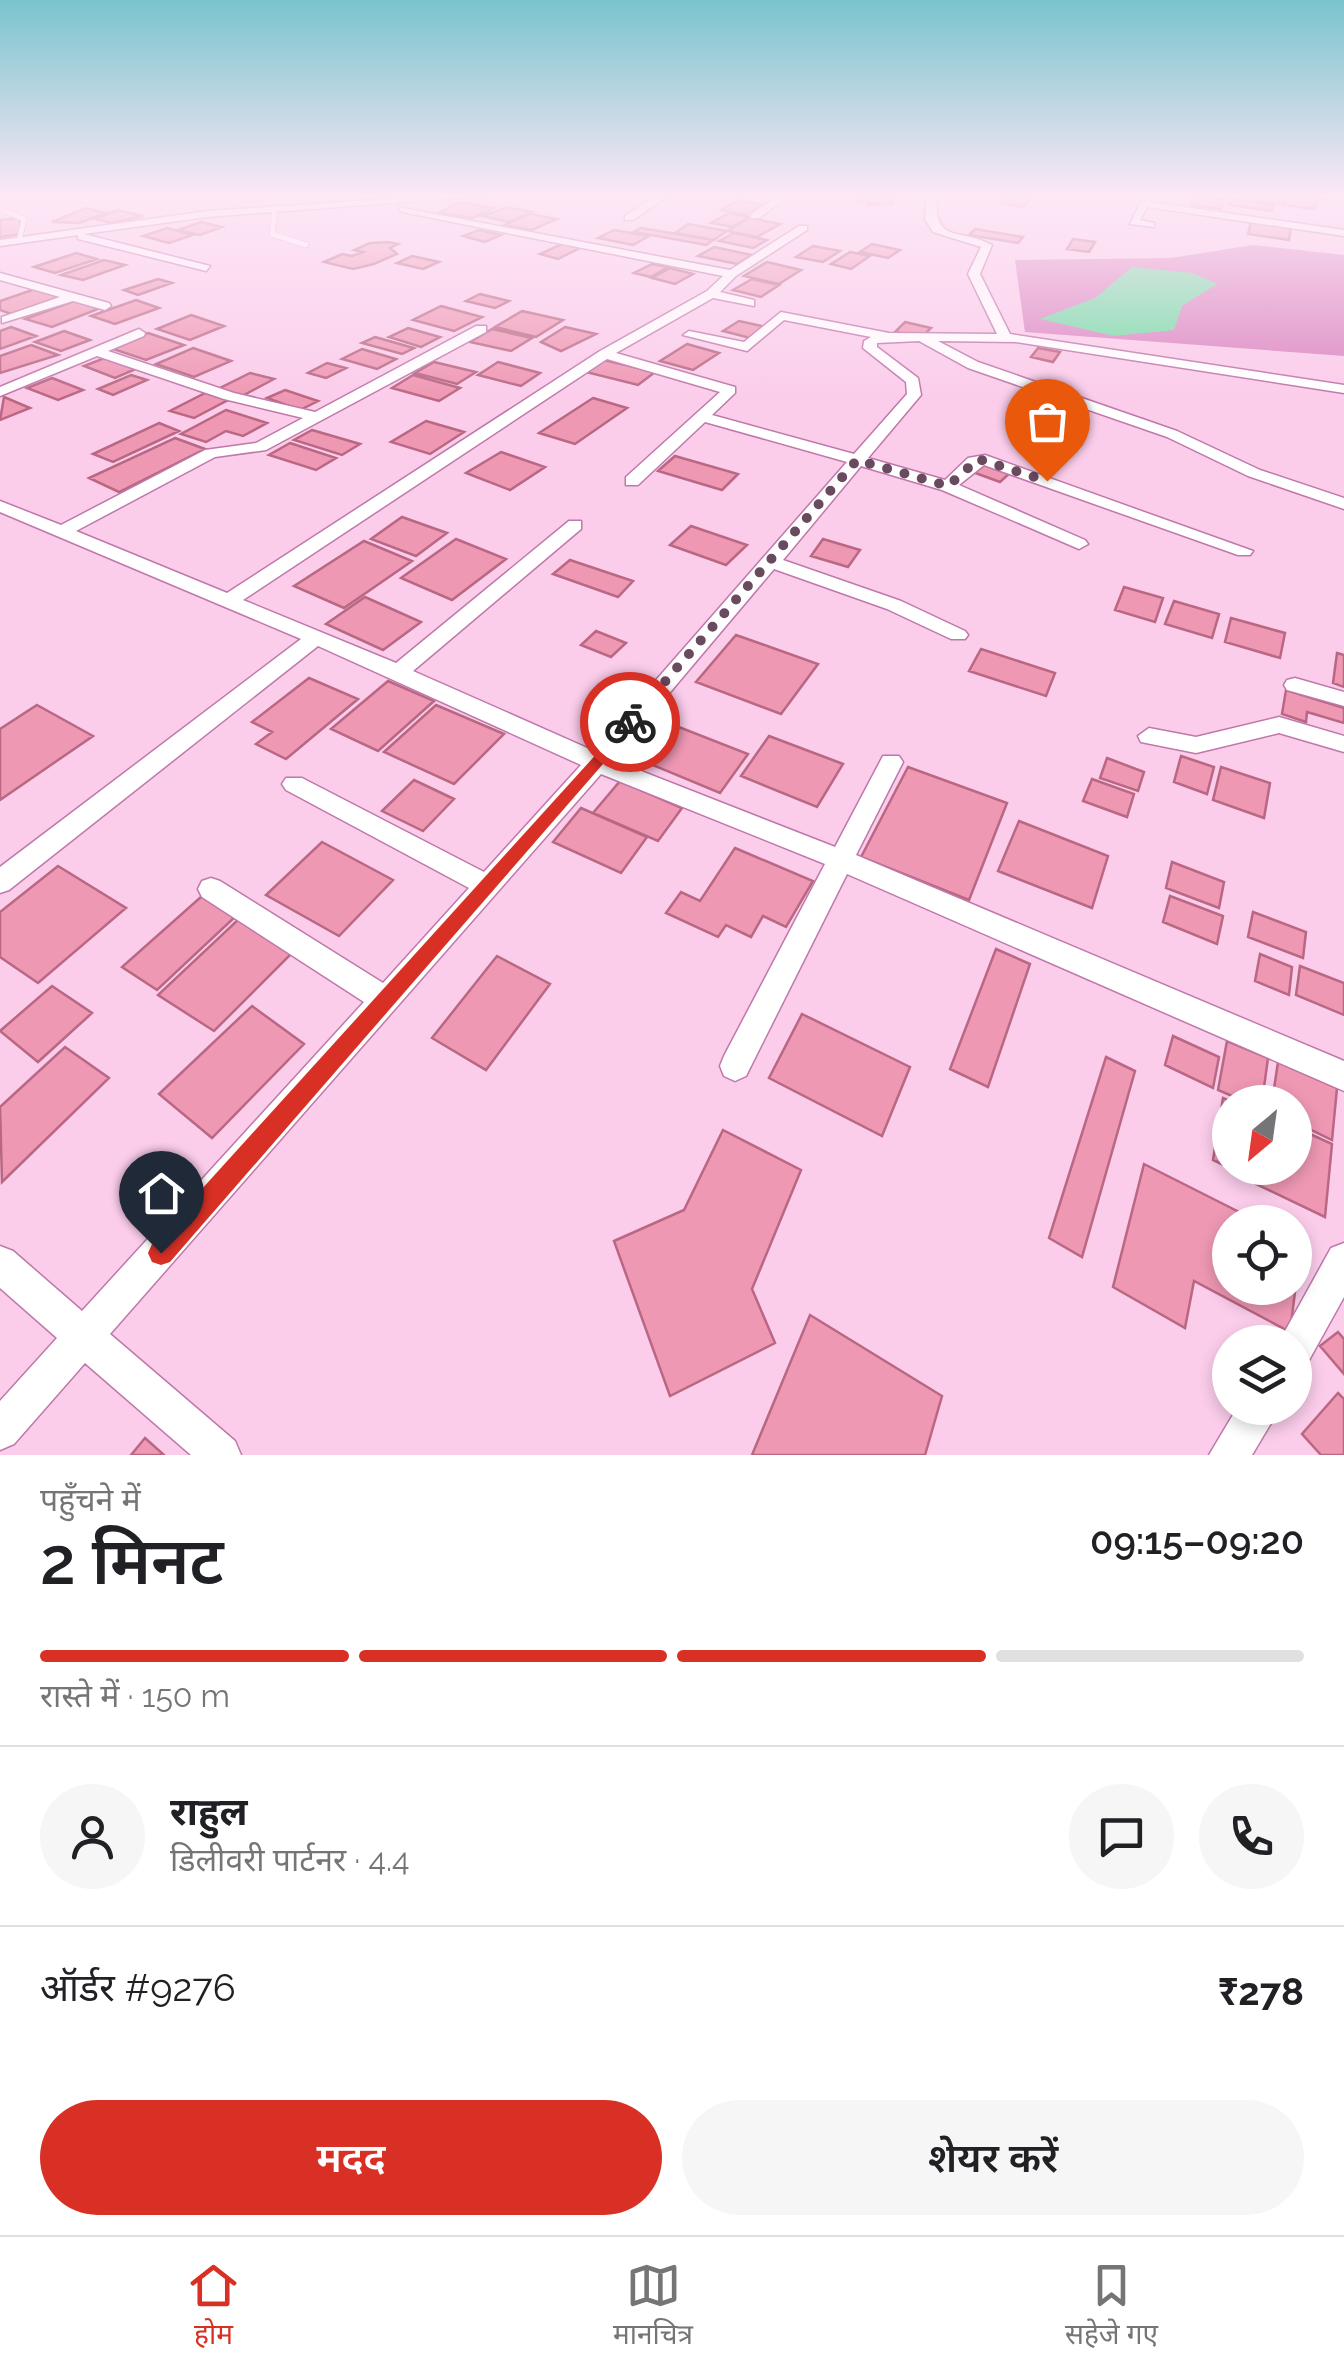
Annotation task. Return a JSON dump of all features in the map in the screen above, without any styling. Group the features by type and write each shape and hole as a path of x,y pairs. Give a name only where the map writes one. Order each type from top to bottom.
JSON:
{"street":[{"path":"185,263 206,268"},
{"path":"676,263 732,274"},
{"path":"230,600 605,354 711,294 749,263"},
{"path":"979,263 974,274 1005,337"},
{"path":"0,276 104,306"},
{"path":"711,294 750,303"},
{"path":"3,319 72,297"},
{"path":"690,335 747,347 780,316 887,336 1005,337 1344,389"},
{"path":"3,319 40,330"},
{"path":"63,531 211,453 260,448 481,329"},
{"path":"0,392 139,333"},
{"path":"0,1430 598,762 916,391 913,381 869,346 876,338 887,336"},
{"path":"923,339 973,365 1172,434 1254,473 1344,504"},
{"path":"96,351 229,396 318,417"},
{"path":"605,354 730,390 632,482"},
{"path":"701,416 948,486 1080,544"},
{"path":"948,486 974,461 985,460 1244,550"},
{"path":"0,506 230,600 598,762 840,859 1344,1076"},
{"path":"398,672 575,524"},
{"path":"769,561 894,605 958,635"},
{"path":"0,882 315,639"},
{"path":"1296,685 1344,699"},
{"path":"1149,736 1196,745 1279,725 1344,744"},
{"path":"734,1066 891,762"},
{"path":"294,784 488,886"},
{"path":"211,889 387,1001"},
{"path":"1309,1325 1344,1262"},
{"path":"0,1264 222,1455"},
{"path":"1229,1455 1249,1425"}],"shaded area":[{"path":"1015,263 1344,263 1344,356 1025,332"},
{"path":"1132,267 1193,273 1217,284 1182,306 1174,330 1114,336 1040,319 1095,298"}],"building":[{"path":"46,263 85,263 55,273 34,267"},
{"path":"96,263 125,265 83,280 61,275"},
{"path":"328,263 377,263 353,269"},
{"path":"397,263 437,263 423,269"},
{"path":"766,263 801,270 779,284 744,276"},
{"path":"833,263 860,263 851,269"},
{"path":"652,264 668,267 651,277 634,273"},
{"path":"670,268 693,274 675,284 652,278"},
{"path":"158,279 172,283 138,295 124,290"},
{"path":"752,279 779,285 761,297 733,290"},
{"path":"35,289 60,297 11,314 0,310 0,301"},
{"path":"480,294 509,301 495,308 466,301"},
{"path":"77,300 103,307 52,327 25,319"},
{"path":"136,300 159,308 115,324 91,316"},
{"path":"441,306 482,317 454,331 413,320"},
{"path":"522,311 563,320 536,337 495,327"},
{"path":"191,315 224,326 190,340 157,329"},
{"path":"739,321 766,327 750,338 723,331"},
{"path":"905,322 931,328 922,337 895,332"},
{"path":"11,327 36,336 0,349 0,331"},
{"path":"565,327 596,334 561,351 541,342"},
{"path":"408,328 440,337 421,347 389,337"},
{"path":"492,329 532,338 511,351 470,342"},
{"path":"64,331 90,340 61,351 35,342"},
{"path":"148,333 184,345 146,360 110,348"},
{"path":"375,337 414,348 402,354 362,343"},
{"path":"687,344 719,353 693,370 660,361"},
{"path":"31,345 58,355 0,373 0,356"},
{"path":"193,348 231,361 194,377 156,364"},
{"path":"1038,348 1060,352 1053,362 1031,357"},
{"path":"362,349 396,359 377,369 342,359"},
{"path":"107,357 138,368 115,378 84,366"},
{"path":"604,360 655,372 638,385 586,372"},
{"path":"434,362 476,372 457,384 415,373"},
{"path":"498,362 540,373 521,386 478,375"},
{"path":"327,363 346,368 326,378 308,373"},
{"path":"250,373 274,379 242,396 218,389"},
{"path":"131,375 147,380 113,395 98,389"},
{"path":"413,375 460,388 439,401 392,388"},
{"path":"52,378 83,390 58,400 27,388"},
{"path":"285,390 318,401 300,410 267,398"},
{"path":"205,393 228,400 194,418 170,411"},
{"path":"4,397 30,408 0,420"},
{"path":"593,398 627,408 575,444 539,433"},
{"path":"226,410 267,423 243,436 226,431 206,442 181,434"},
{"path":"426,421 464,432 430,454 391,442"},
{"path":"159,423 179,431 113,462 93,454"},
{"path":"312,430 360,444 342,455 294,440"},
{"path":"175,438 205,449 119,492 89,478"},
{"path":"290,443 336,458 316,470 269,455"},
{"path":"501,452 545,467 510,490 466,473"},
{"path":"675,456 738,474 722,490 658,471"},
{"path":"983,461 1012,471 1000,482 970,471"},
{"path":"402,517 447,533 416,556 371,539"},
{"path":"691,526 747,545 726,565 670,545"},
{"path":"456,539 506,559 452,600 401,578"},
{"path":"823,539 860,550 848,567 811,556"},
{"path":"364,541 412,561 344,608 294,586"},
{"path":"570,560 633,581 618,597 553,574"},
{"path":"1124,587 1163,598 1155,622 1115,610"},
{"path":"365,597 421,622 383,650 326,624"},
{"path":"1174,601 1219,614 1212,638 1165,624"},
{"path":"1231,618 1285,633 1280,658 1225,642"},
{"path":"596,631 626,643 611,657 581,645"},
{"path":"736,635 818,664 781,714 696,682"},
{"path":"981,649 1055,673 1046,696 969,671"},
{"path":"1337,653 1344,655 1344,687 1333,683"},
{"path":"309,678 358,699 286,759 256,744 272,732 252,722"},
{"path":"388,681 434,701 378,751 331,729"},
{"path":"1286,690 1344,708 1344,723 1307,712 1306,722 1282,714"},
{"path":"37,705 93,736 0,800 0,729"},
{"path":"436,705 504,734 454,784 384,752"},
{"path":"666,722 748,754 720,793 636,758"},
{"path":"769,736 843,764 817,807 741,776"},
{"path":"1181,756 1214,767 1207,794 1174,782"},
{"path":"1107,758 1144,772 1138,791 1100,778"},
{"path":"908,767 1007,803 969,900 861,857"},
{"path":"1221,767 1270,783 1264,818 1213,800"},
{"path":"1092,779 1134,794 1127,817 1083,801"},
{"path":"414,780 454,799 423,831 382,811"},
{"path":"620,781 682,808 658,841 593,813"},
{"path":"581,808 647,837 621,873 553,842"},
{"path":"1019,821 1108,856 1092,908 998,871"},
{"path":"322,842 393,880 339,936 266,895"},
{"path":"735,848 813,881 786,927 763,916 751,937 726,925 718,937 666,913 681,892 700,901"},
{"path":"1172,862 1224,882 1219,908 1166,888"},
{"path":"58,866 126,908 38,983 0,957 0,912"},
{"path":"202,896 236,916 157,990 122,967"},
{"path":"1170,896 1223,916 1217,944 1163,922"},
{"path":"1253,912 1306,932 1303,958 1248,937"},
{"path":"241,917 296,949 214,1031 158,995"},
{"path":"996,949 1030,964 988,1087 950,1069"},
{"path":"1260,954 1292,967 1289,995 1255,981"},
{"path":"497,956 550,984 486,1070 432,1038"},
{"path":"1300,966 1344,983 1344,1015 1296,995"},
{"path":"52,986 92,1013 38,1062 0,1031"},
{"path":"252,1006 304,1044 212,1138 159,1094"},
{"path":"802,1014 910,1067 882,1136 769,1078"},
{"path":"1173,1036 1219,1057 1212,1088 1165,1065"},
{"path":"1227,1041 1268,1058 1264,1085 1219,1085"},
{"path":"65,1047 109,1078 2,1182 0,1107"},
{"path":"1106,1057 1135,1071 1082,1257 1049,1238"},
{"path":"1278,1062 1337,1088 1332,1140 1312,1130 1312,1085 1275,1085"},
{"path":"723,1130 801,1170 752,1289 775,1343 670,1396 614,1241 684,1210"},
{"path":"1312,1135 1332,1144 1325,1217 1312,1211 1312,1205 1300,1205 1258,1185 1312,1185"},
{"path":"1144,1164 1225,1205 1212,1205 1212,1291 1194,1281 1185,1328 1113,1287"},
{"path":"1239,1305 1293,1305 1291,1325 1277,1325"},
{"path":"810,1315 942,1396 925,1455 752,1455"},
{"path":"1338,1332 1344,1339 1344,1374 1320,1346"},
{"path":"1338,1393 1344,1399 1344,1455 1321,1455 1302,1434"},
{"path":"145,1438 164,1455 131,1455"}],"way so far":[{"path":"630,722 857,460 948,486 978,459 1047,481"}],"route":[{"path":"161,1253 630,722"}]}
